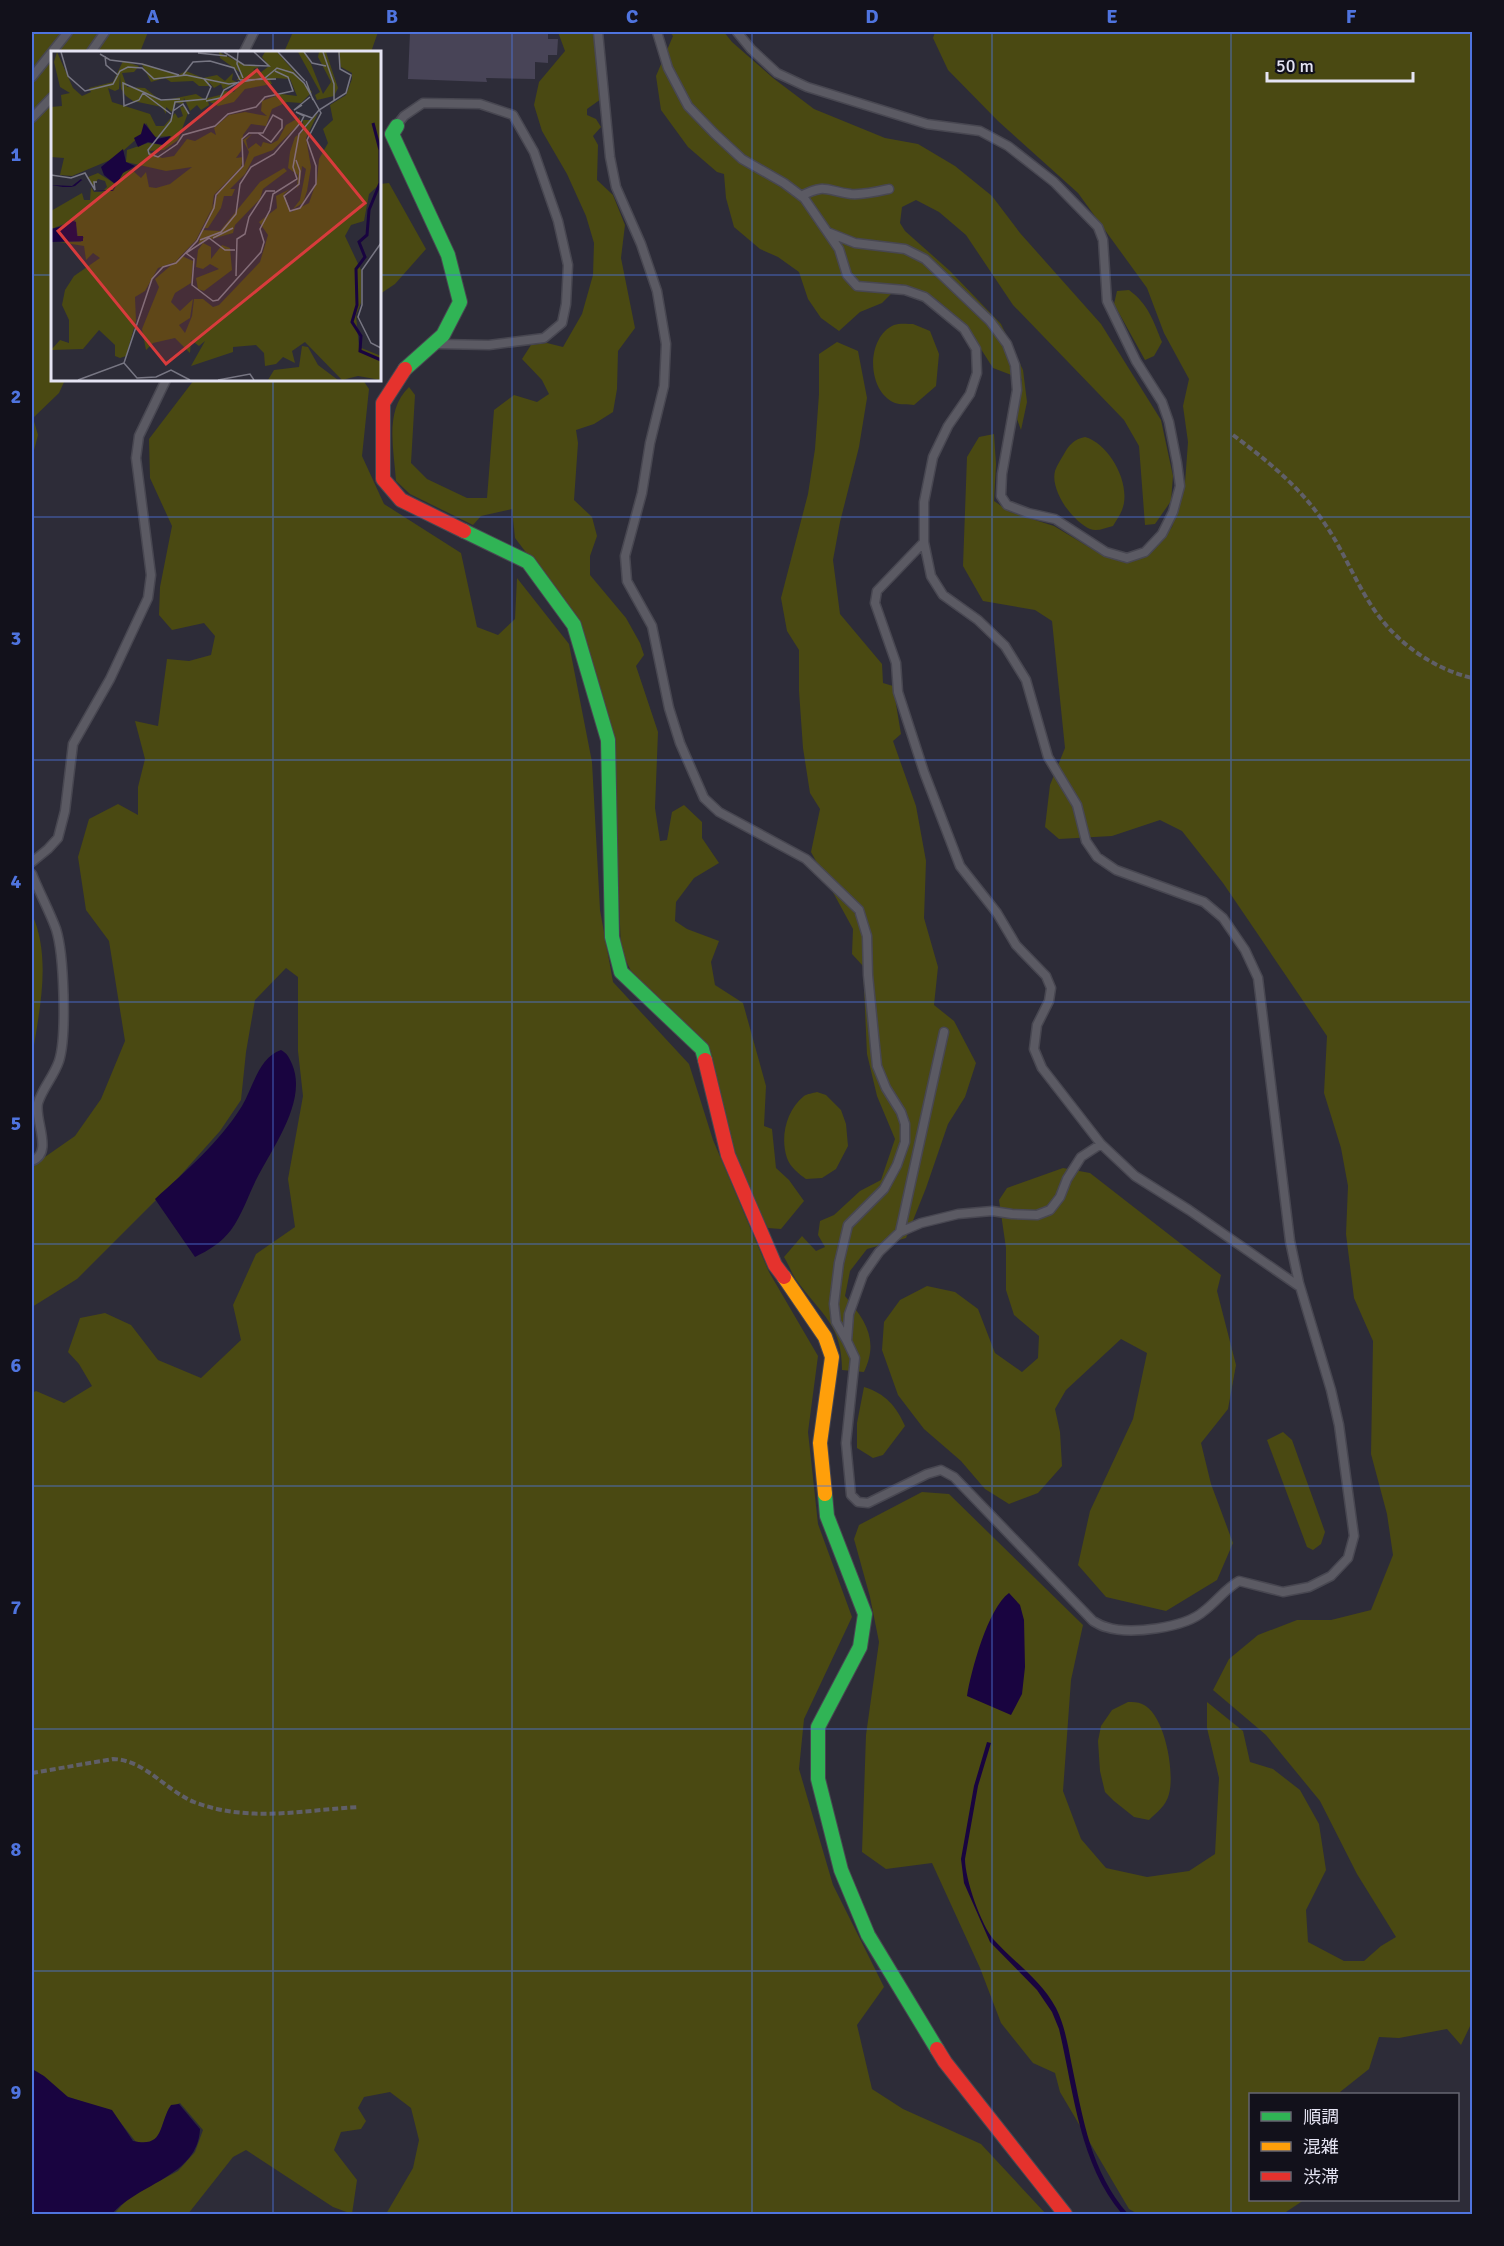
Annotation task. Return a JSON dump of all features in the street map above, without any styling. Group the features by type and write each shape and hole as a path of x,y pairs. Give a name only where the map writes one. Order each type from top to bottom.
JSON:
{"street":[{"path":"397,126 392,134 448,255 460,302 444,335 405,369 383,403 383,479 401,500 528,562 574,625 608,740 612,937 621,972 702,1049 728,1155 776,1265 825,1337 832,1357 820,1443 827,1516 865,1614 860,1647 818,1727 818,1779 840,1870 868,1935 945,2062 1065,2214"}],"lane":[{"path":"53,51 68,32"},
{"path":"92,51 105,32"},
{"path":"244,51 254,32"},
{"path":"598,32 610,157 616,187 641,244 657,291 666,344 664,386 650,443 642,493 625,556 627,581 652,626 669,708 680,743 704,798 719,812 806,859 859,910 867,936 867,975 877,1065 905,1124 905,1142 897,1165 884,1189 848,1225 839,1263 834,1304 836,1322 855,1358 846,1443 851,1495 858,1502 868,1503 927,1474 941,1470 954,1478 1093,1621 1105,1627 1129,1631 1161,1627 1188,1620 1203,1612 1226,1588 1239,1581 1283,1592 1310,1587 1331,1576 1348,1558 1354,1536 1339,1425 1331,1390 1300,1287 1290,1241 1258,978 1245,950 1223,918 1204,902 1116,870 1097,857 1086,841 1077,805 1048,757 1026,680 1005,646 978,620 943,595 931,576 924,542 924,502 933,457 948,426 970,394 977,373 976,349 964,329 925,297 905,290 857,286 847,274 839,249 801,196 742,159 688,106 668,68 657,32"},
{"path":"736,32 777,73 807,87 927,124 980,131 1008,146 1054,182 1098,227 1103,240 1107,301 1136,361 1162,402 1177,463 1180,486 1173,512 1162,534 1145,552 1126,558 1106,552 1054,519 1007,505 1000,496 1017,390 1015,365 1007,344 990,321 925,259 905,249 855,243 827,231"},
{"path":"32,77 51,53"},
{"path":"32,118 51,97"},
{"path":"397,126 404,116 423,103 480,104 513,115 534,152 558,221 568,264 566,304 562,323 543,338 489,345 433,344"},
{"path":"801,196 816,188 867,195 889,189"},
{"path":"843,262 847,246 855,243"},
{"path":"32,862 58,838 65,811 73,744 110,680 147,598 150,575 136,458 139,436 166,381"},
{"path":"924,542 877,591 875,603 896,663 898,692 924,772 960,866 997,913 1016,945 1046,976 1051,988 1049,1001 1037,1025 1034,1049 1042,1068 1101,1144 1135,1176 1189,1210 1300,1287"},
{"path":"32,874 56,929 62,957 63,1031 59,1060 39,1102 42,1151 37,1159 32,1161"},
{"path":"900,1232 915,1155 945,1032"},
{"path":"847,1341 849,1314 863,1275 879,1252 900,1232 921,1223 958,1214 992,1211 1037,1215 1050,1210 1060,1197 1067,1179 1081,1157 1101,1144"}],"path":[{"path":"1233,435 1269,462 1294,485 1325,524 1371,605 1389,630 1415,652 1438,666 1473,678"},
{"path":"32,1773 125,1759 140,1766 163,1784 193,1801 226,1811 269,1816 359,1807"}],"shaded area":[{"path":"32,32 100,32 86,51 51,51 51,92 32,113"},
{"path":"110,32 148,32 140,51 94,51"},
{"path":"293,32 378,32 371,51 284,51"},
{"path":"558,32 595,32 601,99 587,109 587,115 596,119 601,127 593,136 598,145 597,180 613,195 625,225 621,258 635,328 618,351 617,389 613,412 594,424 576,430 578,443 574,500 592,517 597,536 590,556 590,575 626,618 644,655 636,666 658,732 655,808 660,841 667,840 672,812 684,805 702,822 702,838 719,863 694,878 676,902 675,921 687,929 719,941 711,962 715,985 743,1003 766,1086 764,1126 772,1129 776,1168 789,1180 804,1201 781,1229 768,1228 740,1173 710,1057 631,971 621,951 613,737 578,621 515,538 512,509 481,516 473,525 410,494 396,481 393,419 401,397 409,387 415,395 411,463 427,479 467,498 487,498 494,410 514,395 537,402 549,394 542,380 522,359 531,345 547,343 563,347 582,314 593,275 594,243 586,216 567,174 542,131 534,105 539,82 565,51"},
{"path":"670,32 724,32 732,42 773,78 814,109 885,138 918,144 955,166 992,196 1020,233 1101,324 1161,420 1173,476 1171,501 1155,524 1145,525 1139,446 1124,420 1013,305 966,235 939,212 916,200 902,207 900,223 905,231 950,271 1001,324 1023,370 1027,402 1021,430 1017,419 1022,379 993,368 965,324 936,299 901,284 882,303 860,312 839,331 821,318 808,299 799,272 778,257 760,249 734,227 726,198 724,174 717,172 688,147 661,110 656,76 673,36"},
{"path":"935,32 1472,32 1472,2022 1461,2045 1447,2029 1399,2038 1379,2037 1369,2069 1340,2093 1249,2093 1249,2201 1302,2201 1283,2214 1138,2214 1129,2209 1060,2092 1055,2073 1033,2063 1001,2023 980,1968 932,1863 886,1869 862,1852 866,1735 879,1642 870,1597 854,1539 859,1525 922,1492 949,1494 1083,1625 1071,1680 1063,1791 1081,1839 1106,1868 1147,1877 1189,1871 1215,1854 1219,1778 1207,1728 1207,1702 1243,1731 1250,1762 1273,1769 1300,1790 1319,1824 1326,1870 1306,1910 1308,1942 1344,1961 1364,1961 1396,1937 1357,1874 1320,1801 1266,1735 1213,1690 1229,1659 1258,1635 1297,1620 1331,1620 1371,1610 1393,1555 1387,1514 1371,1454 1373,1341 1354,1298 1346,1234 1348,1186 1341,1148 1324,1093 1327,1036 1223,883 1182,831 1160,820 1112,836 1059,839 1045,827 1050,785 1065,748 1052,621 1035,610 983,601 963,566 967,457 979,437 994,434 996,464 994,501 1010,512 1054,526 1102,555 1127,563 1151,553 1172,527 1185,483 1188,442 1183,406 1189,379 1164,333 1147,288 1078,193 998,121 948,70 933,38"},
{"path":"51,100 51,381 65,381 59,393 33,418 38,435 32,458 32,121"},
{"path":"389,183 426,249 395,284 381,293 381,184"},
{"path":"1129,290 1145,307 1162,342 1154,356 1145,360 1114,304 1117,291"},
{"path":"896,324 913,324 930,331 939,354 936,386 914,405 897,404 885,397 879,387 873,364 874,352 885,331"},
{"path":"837,342 858,351 867,398 859,447 833,560 840,614 882,664 883,683 893,686 901,734 893,741 916,806 926,861 924,918 938,967 934,1005 954,1021 976,1063 965,1097 948,1124 906,1238 867,1249 850,1271 845,1296 859,1314 870,1340 868,1361 864,1372 842,1370 838,1342 829,1321 797,1281 784,1257 802,1236 816,1251 825,1247 818,1235 820,1221 834,1215 860,1191 881,1180 895,1139 877,1096 867,1054 863,966 852,954 853,929 811,852 820,809 810,793 803,748 799,650 787,631 781,598 808,494 815,449 819,354"},
{"path":"193,381 364,381 369,389 362,456 384,504 461,553 477,627 498,635 515,619 517,578 569,644 592,762 600,910 613,982 689,1064 713,1140 769,1272 818,1356 808,1432 818,1524 852,1617 804,1719 799,1769 833,1885 884,1987 857,2025 872,2089 903,2109 981,2144 1046,2214 386,2214 413,2168 419,2140 411,2108 390,2092 364,2097 358,2108 366,2121 361,2129 341,2132 334,2150 357,2180 352,2214 333,2207 246,2150 233,2157 188,2214 114,2214 129,2197 178,2171 195,2152 203,2130 180,2103 169,2108 158,2137 147,2146 136,2142 112,2112 63,2095 32,2069 32,1393 36,1391 64,1403 92,1386 79,1364 68,1352 80,1318 105,1313 131,1325 158,1360 201,1378 241,1340 233,1305 256,1254 295,1227 288,1179 303,1096 298,1051 298,977 286,968 255,1000 241,1100 220,1131 179,1177 77,1279 32,1307 32,1166 75,1136 101,1099 125,1041 109,941 86,910 78,857 89,819 118,804 138,815 138,787 145,759 135,721 158,726 167,659 189,661 211,655 215,636 204,623 172,630 159,615 160,587 172,526 150,478 149,439"},
{"path":"1085,437 1103,448 1110,457 1117,467 1124,489 1122,510 1113,526 1098,530 1090,529 1076,519 1059,496 1054,479 1055,471 1068,448 1075,441"},
{"path":"32,914 38,931 43,967 32,1058"},
{"path":"281,1050 289,1058 296,1078 292,1109 286,1124 231,1230 214,1246 195,1257 155,1199 202,1156 223,1132 242,1106 262,1066 267,1059"},
{"path":"817,1092 826,1095 841,1110 846,1124 848,1146 836,1169 822,1178 806,1179 788,1161 784,1142 786,1125 798,1102 805,1095"},
{"path":"1063,1168 1090,1173 1221,1275 1217,1291 1236,1365 1228,1409 1201,1443 1211,1484 1233,1543 1217,1580 1166,1611 1106,1597 1078,1565 1090,1511 1133,1419 1147,1353 1121,1339 1066,1390 1055,1409 1060,1432 1062,1466 1038,1493 1009,1504 985,1489 961,1461 924,1429 898,1395 882,1350 884,1322 900,1300 927,1286 955,1292 978,1309 995,1353 1022,1372 1038,1358 1039,1336 1014,1315 1006,1290 1006,1248 999,1200 1007,1188"},
{"path":"864,1387 884,1397 898,1412 905,1426 883,1455 873,1458 857,1448 857,1423"},
{"path":"1283,1432 1292,1440 1325,1532 1321,1544 1313,1550 1307,1547 1267,1440"},
{"path":"1009,1593 1020,1605 1024,1620 1025,1667 1022,1694 1011,1715 967,1696 972,1671 988,1626 1001,1601"},
{"path":"1128,1702 1140,1703 1157,1719 1169,1759 1171,1784 1168,1798 1149,1820 1134,1817 1105,1792 1100,1771 1098,1741 1101,1726 1112,1710"},
{"path":"987,1742 991,1743 978,1786 965,1859 971,1889 979,1913 994,1940 1035,1980 1056,2008 1066,2036 1090,2144 1105,2181 1128,2214 1122,2214 1108,2194 1087,2150 1074,2102 1059,2029 1052,2012 1037,1990 990,1942 964,1883 961,1859 974,1786"},
{"path":"32,2069 44,2076 68,2097 112,2110 133,2141 151,2141 156,2138 171,2105 179,2104 200,2129 197,2145 189,2158 178,2168 123,2203 112,2214 32,2214"}],"building":[{"path":"410,32 548,32 548,39 558,39 557,55 548,55 548,63 535,62 535,79 486,78 487,82 408,79"}],"traffic: fast":[{"path":"397,126 392,134 448,255 460,302 443,335 405,369"},
{"path":"464,531 528,562 574,625 608,740 612,937 621,972 702,1049 705,1060"},
{"path":"825,1494 827,1516 865,1614 860,1647 818,1727 818,1779 841,1870 868,1935 937,2049"}],"traffic: slow":[{"path":"784,1277 825,1337 832,1357 820,1443 825,1494"}],"traffic: jam":[{"path":"405,369 383,403 383,479 401,500 464,531"},
{"path":"705,1060 728,1155 775,1265 784,1277"},
{"path":"937,2049 1065,2214"}]}
